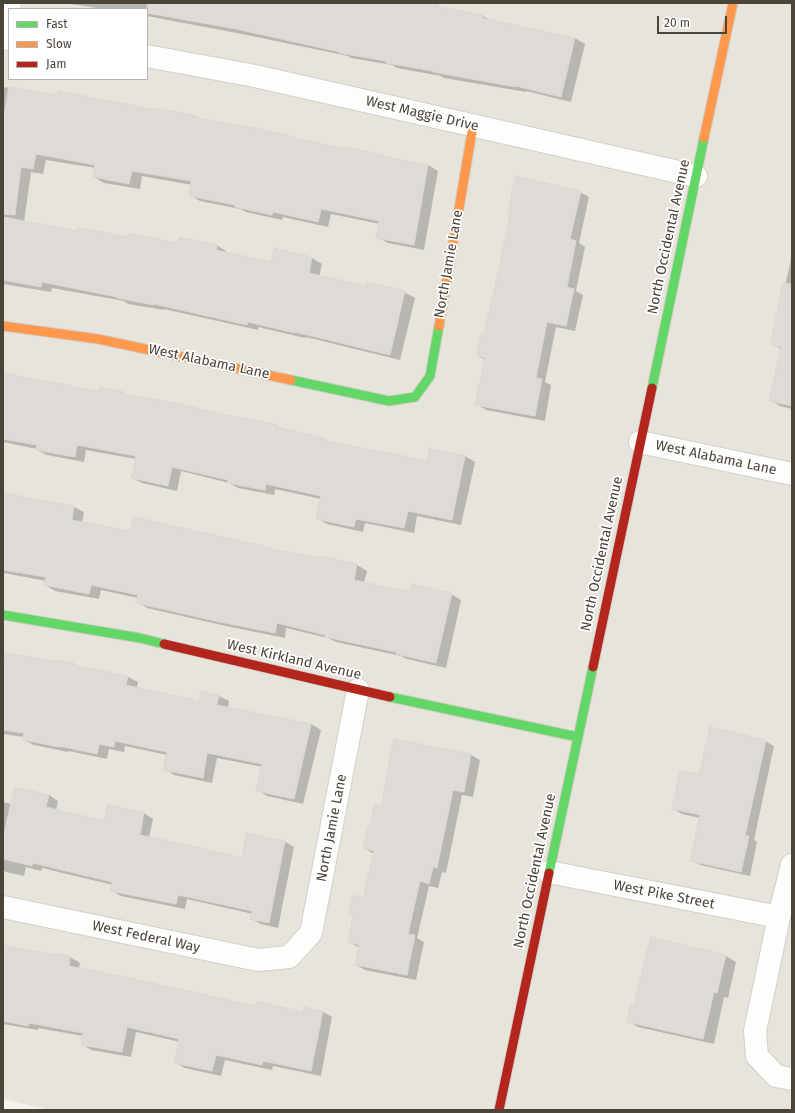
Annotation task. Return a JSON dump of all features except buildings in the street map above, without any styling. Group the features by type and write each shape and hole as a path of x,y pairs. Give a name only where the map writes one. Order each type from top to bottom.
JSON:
{"street":[{"name":"North Occidental Avenue","path":"499,1110 733,3"},
{"path":"6,40 8,22"},
{"name":"West Maggie Drive","path":"148,56 255,76 696,176"},
{"name":"North Jamie Lane","path":"415,397 430,376 473,126"},
{"name":"West Alabama Lane","path":"3,326 98,339 389,401 415,397"},
{"name":"West Alabama Lane","path":"640,442 792,474"},
{"name":"West Kirkland Avenue","path":"3,615 140,638 358,690 578,737"},
{"name":"North Jamie Lane","path":"288,957 312,933 358,690"},
{"path":"792,865 779,917 755,1031 757,1056 776,1076 792,1079"},
{"name":"West Pike Street","path":"549,872 779,917"},
{"name":"West Federal Way","path":"3,907 258,960 288,957"}],"shaded area":[{"path":"3,3 792,3 792,1110 51,1110 3,1099"}],"traffic: fast":[{"path":"652,388 704,138"},
{"path":"291,380 389,401 415,397 430,376 439,326"},
{"path":"3,615 140,638 164,644"},
{"path":"549,873 593,667"},
{"path":"390,697 578,737"}],"traffic: slow":[{"path":"704,138 733,3"},
{"path":"439,326 473,126"},
{"path":"3,326 98,339 291,380"}],"traffic: jam":[{"path":"593,667 652,388"},
{"path":"164,644 390,697"},
{"path":"499,1110 549,873"}]}
